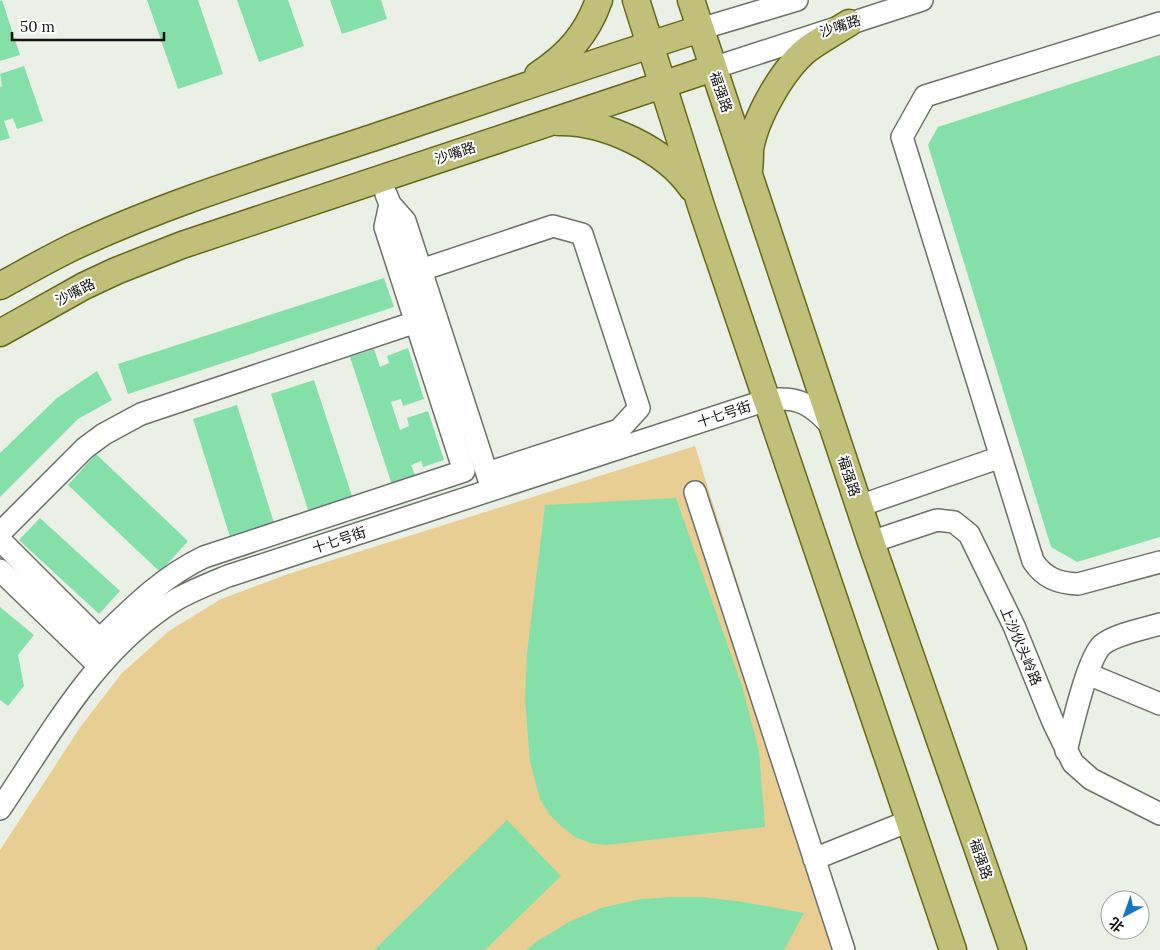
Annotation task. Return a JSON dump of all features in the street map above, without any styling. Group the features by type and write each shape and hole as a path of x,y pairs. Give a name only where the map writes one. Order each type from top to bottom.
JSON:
{"main road":[{"path":"515,91 564,56 592,21 599,0"},
{"path":"636,0 702,209 953,950"},
{"name":"福强路","path":"691,0 832,427 1013,950"},
{"path":"749,176 750,150 757,126 769,100 783,77 797,59 809,49 849,23"},
{"path":"7,281 73,247 157,212 228,186 700,29"},
{"name":"沙嘴路","path":"0,333 84,286 132,264 218,232 713,68"},
{"path":"546,123 568,122 588,126 621,136 650,149 684,176 694,191 702,209"}],"street":[{"path":"700,29 797,0"},
{"name":"沙嘴路","path":"713,68 922,0"},
{"path":"1160,23 925,96 902,137 1033,561 1039,571 1065,583 1078,584 1160,562"},
{"path":"380,178 390,204 406,221 421,270 489,482 619,430 639,408 582,234 553,226 421,270"},
{"path":"103,653 146,594 185,566 204,557 464,471 385,227 390,204"},
{"path":"0,533 85,448 123,422 141,414 416,322"},
{"name":"十七号街","path":"0,809 103,653 178,599 220,579 489,482 767,400 783,398 797,400 822,415 832,427"},
{"path":"859,506 1001,457"},
{"path":"695,492 844,950"},
{"name":"上沙伙头岭路","path":"871,542 937,520 954,522 969,534 1014,626 1066,751 1073,763 1091,779 1160,814"},
{"path":"0,540 103,653"},
{"path":"0,570 103,653"},
{"path":"1066,751 1096,652 1113,639 1160,624"},
{"path":"1137,631 1160,640"},
{"path":"1088,674 1160,704"},
{"path":"814,859 909,821"}],"shaded area":[{"path":"695,446 852,950 0,950 0,850 81,726 122,673 169,631 221,599 288,574"}],"building":[{"path":"2,0 20,55 0,61 0,1"},
{"path":"147,0 198,0 223,74 178,89"},
{"path":"237,0 288,0 304,46 259,62"},
{"path":"330,0 381,0 387,19 342,34"},
{"path":"1160,55 1160,537 1077,562 1051,547 928,145 938,127"},
{"path":"24,66 43,121 17,129 13,118 4,121 10,138 0,141 0,87 2,86 0,74"},
{"path":"384,278 394,307 128,394 118,364"},
{"path":"408,348 424,399 403,406 401,399 391,402 400,430 409,426 407,418 428,411 444,460 423,467 421,461 411,465 417,480 393,488 350,357 374,349 380,367 389,363 387,356"},
{"path":"97,371 112,400 78,419 0,497 0,453 57,398"},
{"path":"314,380 353,499 309,513 271,394"},
{"path":"237,405 275,526 231,540 193,419"},
{"path":"96,454 188,541 160,572 68,485"},
{"path":"676,498 742,686 759,751 765,827 606,845 590,843 575,837 549,814 540,799 530,762 525,699 527,653 545,505"},
{"path":"40,518 120,591 99,614 19,540"},
{"path":"0,607 34,635 18,655 24,686 8,706 0,700"},
{"path":"507,820 561,876 485,950 374,950"},
{"path":"702,897 744,902 804,913 784,950 526,950 569,922 601,908 641,899"}]}
